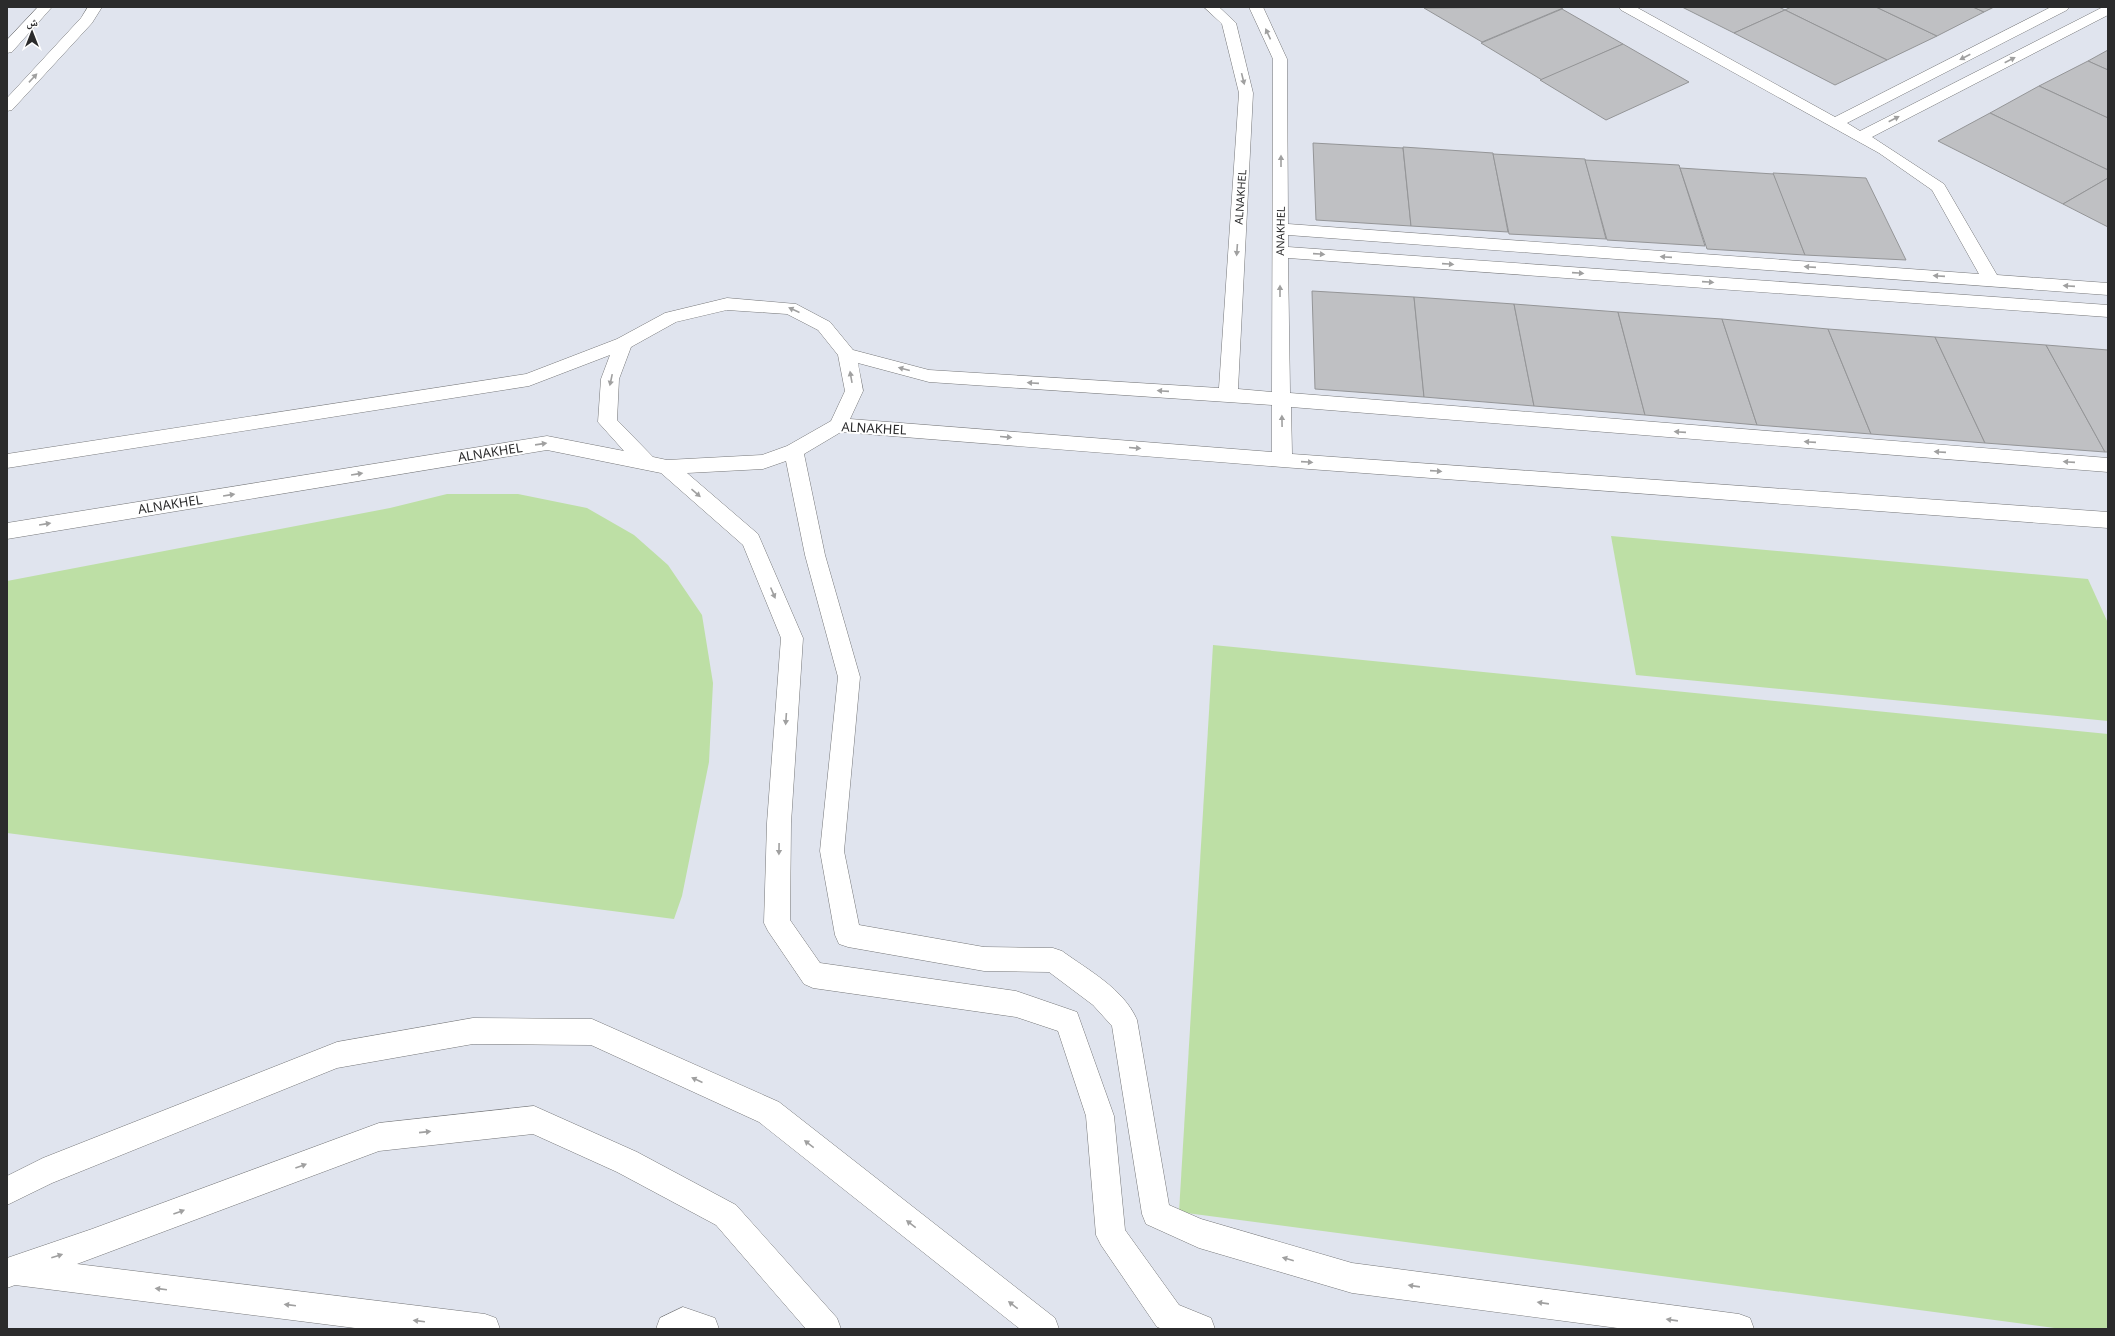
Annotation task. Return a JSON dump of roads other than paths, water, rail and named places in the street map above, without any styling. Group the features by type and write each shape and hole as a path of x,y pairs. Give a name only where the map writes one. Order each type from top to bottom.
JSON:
{"street":[{"path":"7,49 45,7"},
{"path":"7,107 86,20 95,7"},
{"name":"ALNAKHEL","path":"1211,7 1229,23 1246,93 1228,396"},
{"name":"ANAKHEL","path":"1256,7 1280,59 1282,460"},
{"path":"1626,7 1884,150 1938,187 1991,280"},
{"path":"1835,123 2062,7"},
{"path":"1860,137 2108,10"},
{"path":"1281,229 2108,289"},
{"path":"1280,252 2108,310"},
{"path":"7,461 529,380 623,343 671,317 727,304 790,308 824,326 847,354 854,391 838,425"},
{"path":"623,343 610,379 607,422 657,465 751,540 792,638 779,823 777,923 813,975 1016,1004 1068,1022 1100,1116 1111,1234 1168,1316 1200,1329"},
{"path":"847,354 929,376 1282,400 2108,465"},
{"name":"ALNAKHEL","path":"7,531 547,443 657,465 763,462 794,451 838,425 1282,460 2108,520"},
{"path":"794,451 815,555 849,677 832,851 848,935 984,959 1053,960 1102,996 1124,1020 1156,1214 1199,1233 1352,1278 1738,1329"},
{"path":"7,1191 42,1172 337,1055 473,1031 592,1032 769,1112 1044,1329"},
{"path":"9,1272 92,1244 379,1137 534,1120 627,1162 726,1215 826,1329"},
{"path":"9,1272 485,1329"},
{"path":"671,1329 683,1322 704,1329"}]}
